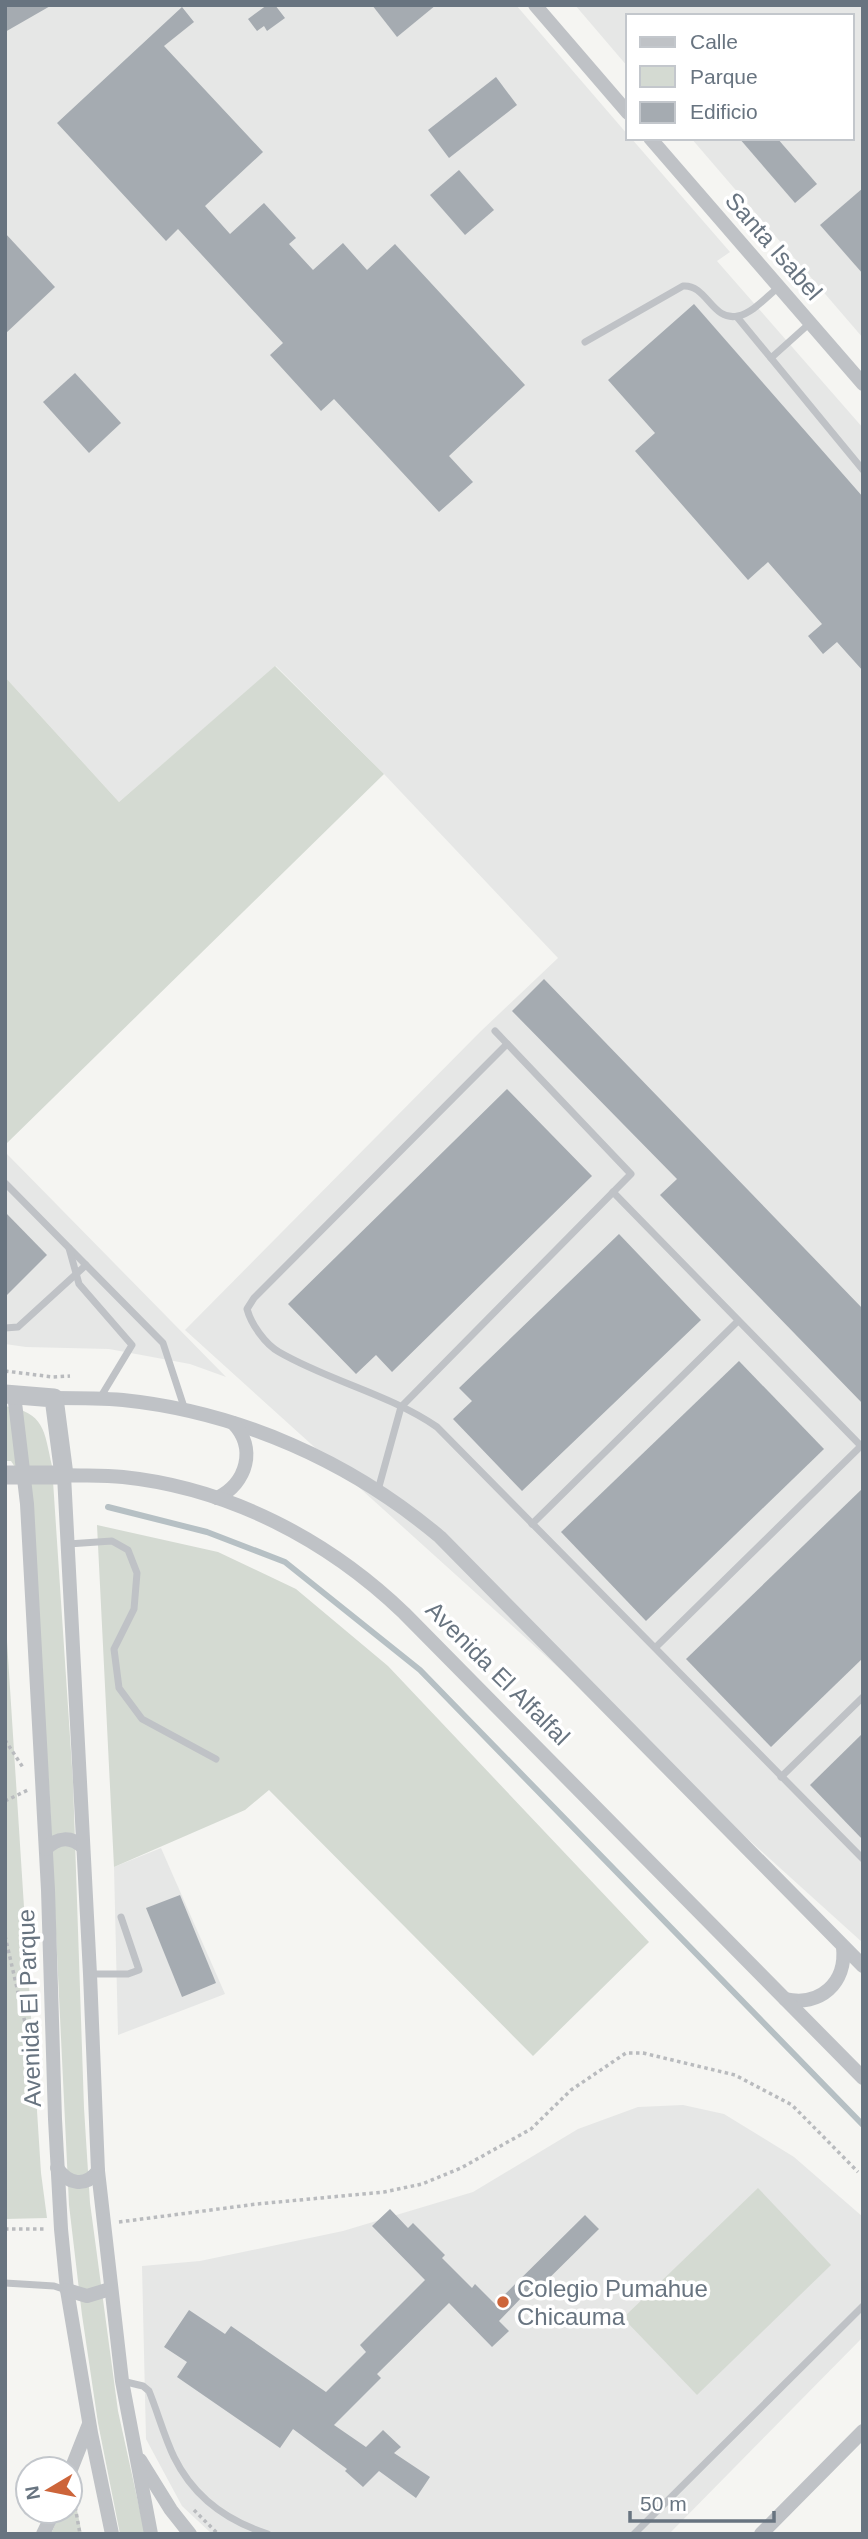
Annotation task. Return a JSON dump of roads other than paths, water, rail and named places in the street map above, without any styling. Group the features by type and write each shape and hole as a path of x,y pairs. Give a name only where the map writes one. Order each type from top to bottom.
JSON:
{"street":[{"path":"535,5 626,111"},
{"name":"Santa Isabel","path":"652,140 863,384"},
{"path":"10,1394 123,1400 233,1423 315,1455 377,1490 440,1537 863,1966"},
{"name":"Avenida El Parque","path":"10,1394 46,1849 57,2168 67,2290 89,2423 112,2534"},
{"path":"54,1398 64,1475 68,1544 98,2171 122,2381 151,2534"},
{"path":"218,1498 233,1488 244,1472 246,1462 246,1444 233,1423"},
{"name":"Avenida El Alfalfal","path":"15,1475 124,1478 218,1498 264,1517 341,1560 389,1599 863,2078"},
{"path":"46,1849 64,1839 71,1839 83,1847"},
{"path":"785,2000 815,1999 832,1988 842,1969 843,1947"},
{"path":"57,2168 64,2177 76,2182 89,2180 98,2171"},
{"path":"67,2290 87,2296 110,2288"},
{"path":"77,2455 89,2423"},
{"path":"761,2534 863,2431"},
{"path":"133,2448 171,2510 190,2534"}],"lane":[{"path":"585,342 683,286 691,285 698,289 715,309 737,317 863,471"},
{"path":"737,317 754,308 779,287"},
{"path":"771,358 810,324"},
{"path":"377,1490 401,1407 631,1174 495,1031"},
{"path":"507,1044 254,1298 247,1309 250,1322 276,1351 401,1407 443,1432 863,1859"},
{"path":"5,1182 163,1343 185,1411"},
{"path":"612,1192 862,1447 656,1647"},
{"path":"68,1247 79,1284 132,1345 99,1399"},
{"path":"5,1328 18,1327 86,1265"},
{"path":"532,1524 738,1321"},
{"path":"68,1544 113,1541 128,1550 137,1573 134,1609 114,1649 119,1688 142,1719 216,1759"},
{"path":"781,1777 863,1697"},
{"path":"90,1974 128,1974 139,1970 121,1917"},
{"path":"5,2283 54,2286 67,2290"},
{"path":"634,2534 863,2306"},
{"path":"122,2381 143,2386 149,2391 175,2459 192,2486 228,2517 268,2534"}],"waterway":[{"path":"108,1507 207,1532 285,1562 420,1670 863,2125"}],"place":[{"name":"Colegio Pumahue Chicauma","path":"503,2302"}]}
